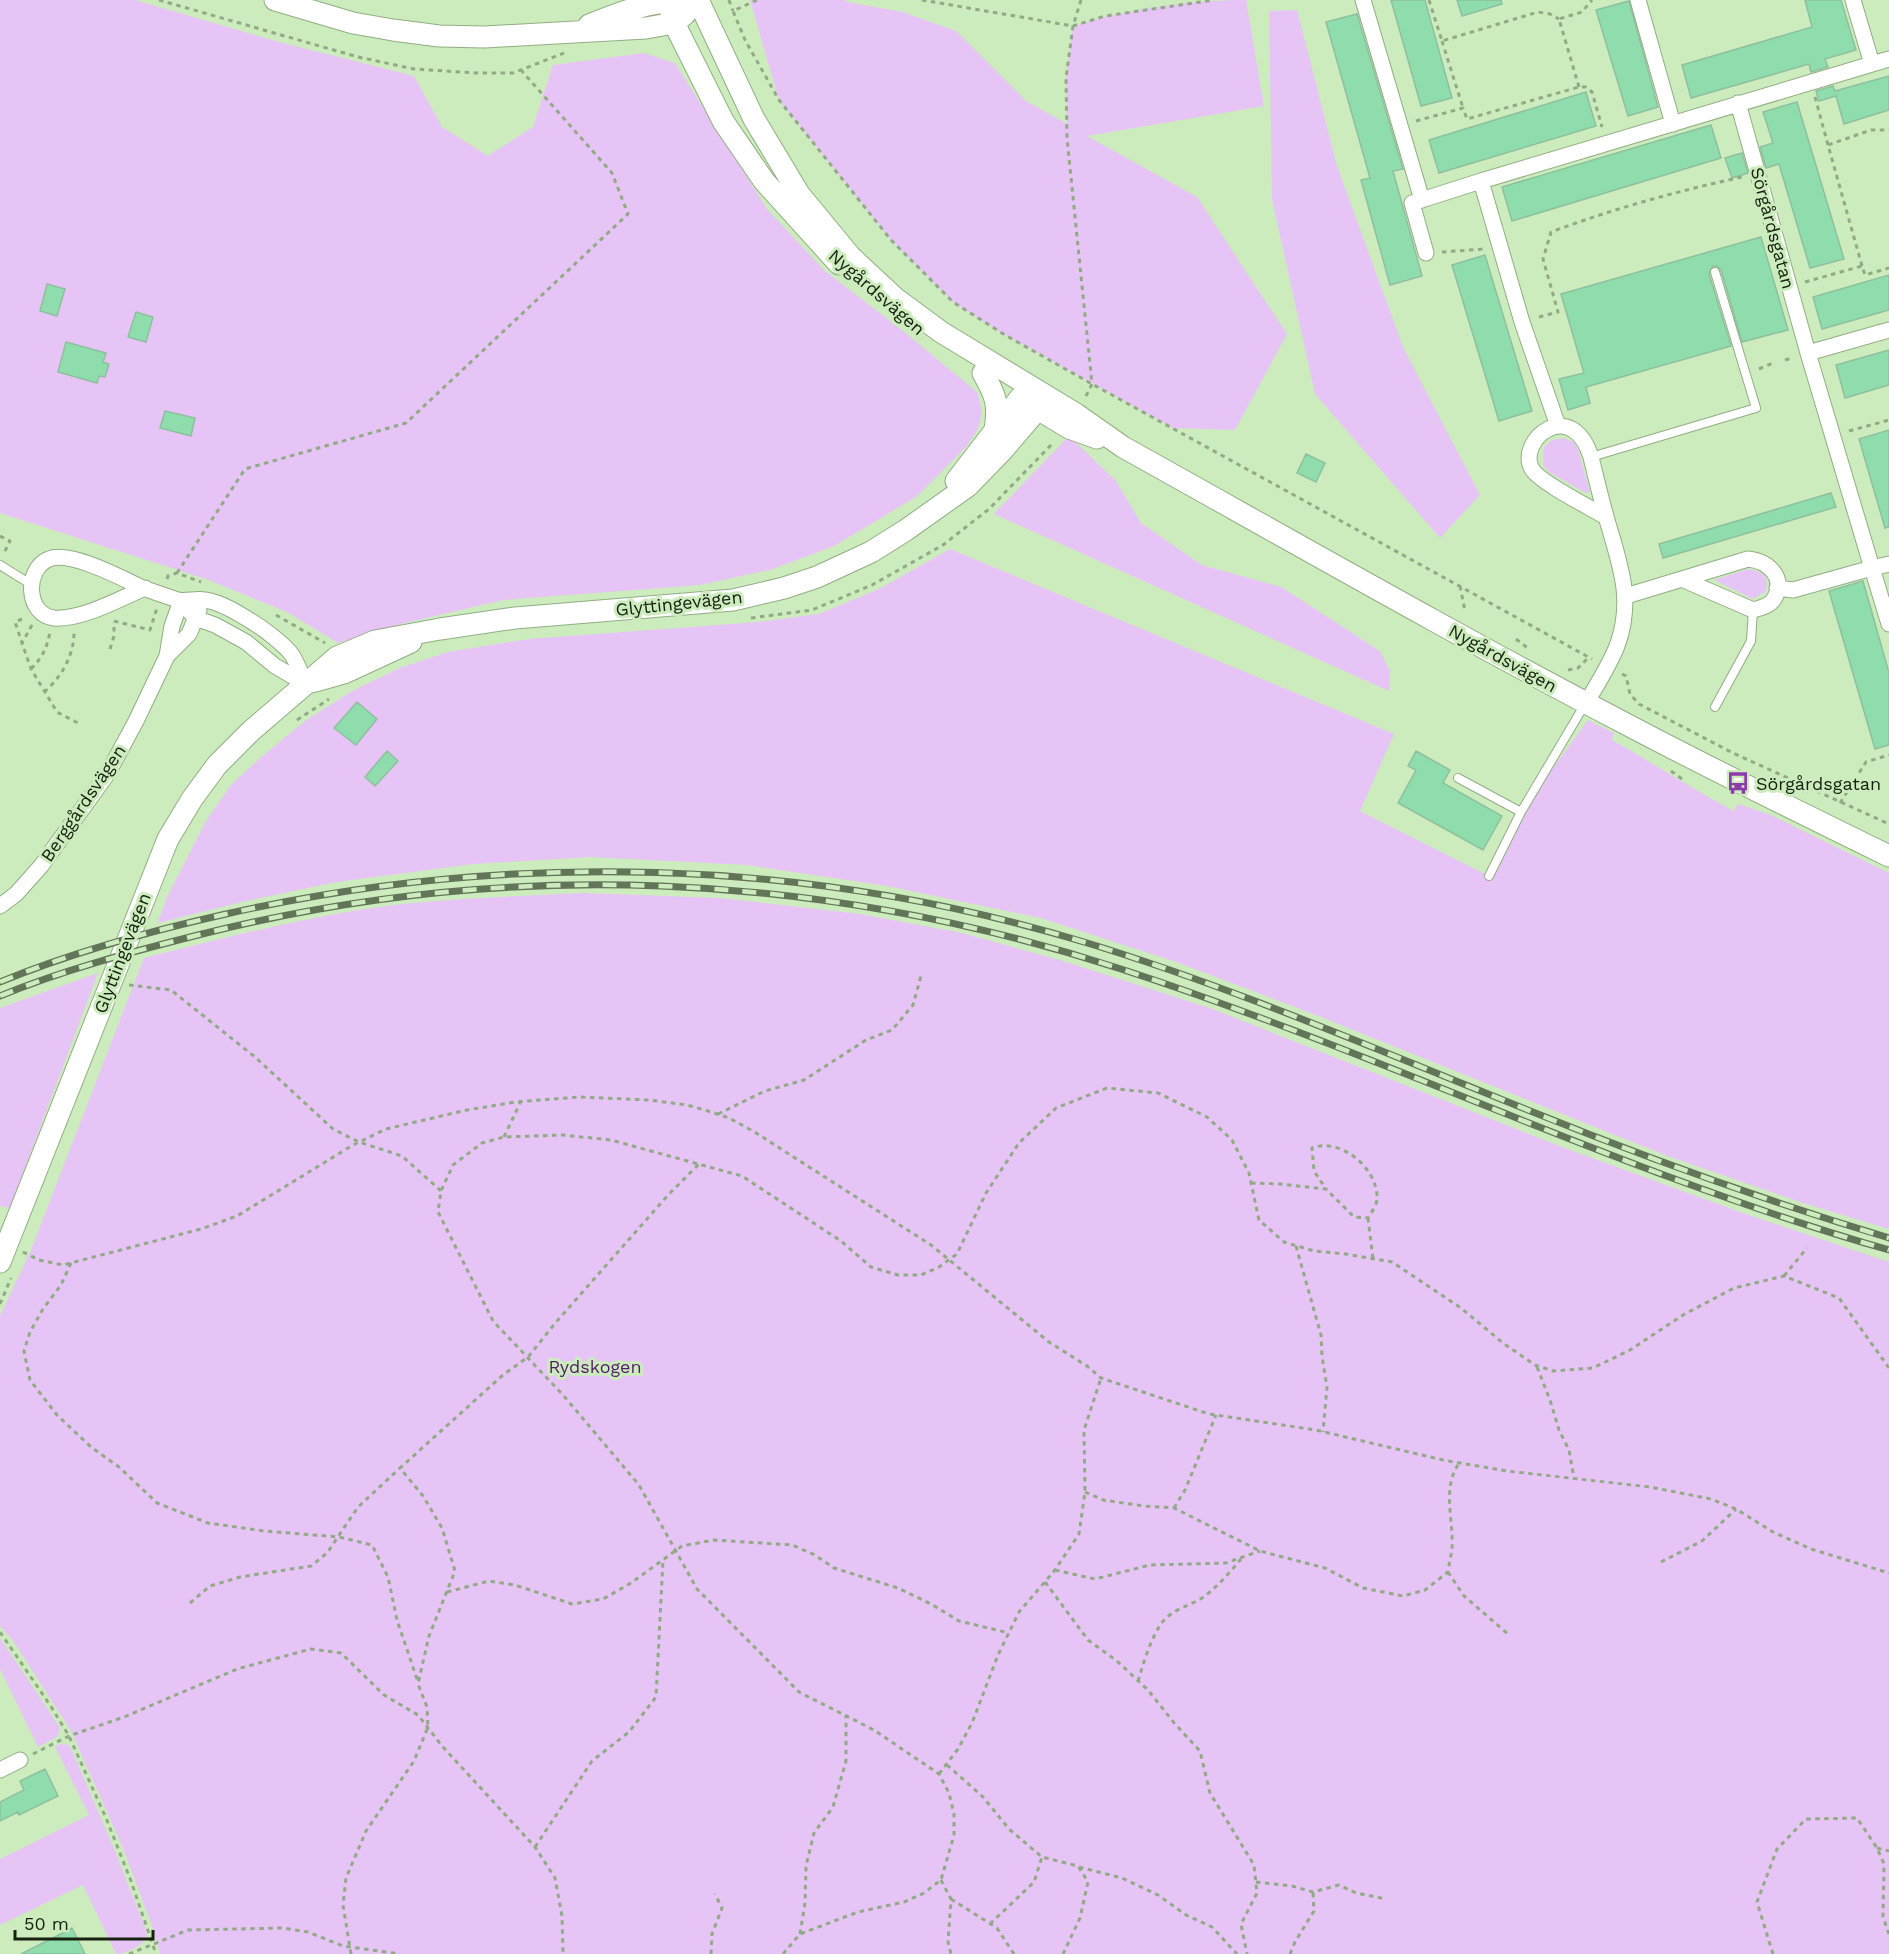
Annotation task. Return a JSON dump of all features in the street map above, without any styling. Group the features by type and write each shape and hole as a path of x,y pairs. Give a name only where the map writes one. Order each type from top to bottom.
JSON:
{"street":[{"path":"275,0 352,23 439,36 530,36 646,28 674,23 699,1"},
{"path":"1363,0 1422,200"},
{"path":"1638,0 1673,124"},
{"path":"1853,0 1872,64"},
{"path":"572,32 642,5 668,1 699,1"},
{"name":"Nygårdsvägen","path":"668,1 674,23 723,121 764,181 842,266 899,316 983,374 1123,447 1586,703 1738,783 1889,856"},
{"name":"Nygårdsvägen","path":"699,1 754,119 793,185 851,257 895,298 1031,400"},
{"path":"1425,253 1412,203 1889,59"},
{"name":"Sörgårdsgatan","path":"1738,103 1788,287 1889,624"},
{"path":"1481,181 1522,322 1558,426"},
{"path":"1808,353 1889,330"},
{"path":"983,374 997,399 995,430"},
{"name":"Glyttingevägen","path":"906,530 958,480 995,430 1031,400"},
{"name":"Glyttingevägen","path":"7,1260 168,839 192,799 217,765 251,731 306,684 344,673 440,629 515,618 733,600 818,577 871,552 968,486 1002,451 1031,400"},
{"path":"1586,703 1617,647 1622,630 1626,596 1622,570 1587,446 1579,434 1564,426 1544,432 1533,443 1529,457 1532,470 1546,482 1606,518"},
{"path":"145,588 70,618 52,618 39,611 32,599 32,585 37,569 49,559 67,558 109,571 145,588 181,601 204,599 221,605 255,623 291,654 306,684"},
{"path":"1626,596 1748,560 1760,560 1769,565 1776,576 1777,588 1774,599 1766,606 1753,610 1684,580"},
{"path":"1777,588 1793,590 1889,564"},
{"name":"Berggårdsvägen","path":"167,656 189,634 204,599"},
{"path":"181,601 195,618 215,625 246,642 275,666 306,684"},
{"name":"Berggårdsvägen","path":"0,906 16,894 41,866 108,773 167,656 172,626 181,601"},
{"path":"0,1770 20,1760"}],"lane":[{"path":"1591,457 1756,408 1715,272"},
{"path":"0,564 32,585"},
{"path":"1715,707 1751,641 1753,610"},
{"path":"1489,876 1521,812 1586,703"},
{"path":"1458,778 1521,812"}],"path":[{"path":"729,0 745,40 779,100 891,240 953,302 1005,336 1626,676 1630,694 1639,704 1733,753 1889,824"},
{"path":"733,11 757,0"},
{"path":"922,0 1072,26 1105,16 1214,0"},
{"path":"744,618 812,610 872,585 943,545 989,509 1072,421 1092,384 1067,138 1066,78 1072,26 1081,0"},
{"path":"1430,0 1467,119 1579,87 1586,87 1592,92 1607,143"},
{"path":"1559,19 1582,12 1592,0"},
{"path":"1442,41 1538,12 1550,14 1559,19 1579,87"},
{"path":"177,573 245,469 406,423 628,214 612,173 521,70"},
{"path":"1811,82 1865,275 1889,268"},
{"path":"1400,125 1463,108"},
{"path":"1828,145 1871,130 1889,130"},
{"path":"1522,322 1558,312 1542,259 1551,232 1597,215 1696,187 1758,174"},
{"path":"1425,253 1500,248"},
{"path":"1788,287 1862,266"},
{"path":"1746,373 1773,363"},
{"path":"1833,436 1889,420"},
{"path":"0,536 10,541 0,564"},
{"path":"1459,586 1465,611"},
{"path":"110,649 114,636 112,602"},
{"path":"22,619 15,622 31,669 57,712 78,723"},
{"path":"22,644 32,625"},
{"path":"31,669 41,659 50,631"},
{"path":"44,692 56,682 74,646 74,631"},
{"path":"1516,639 1530,649"},
{"path":"1560,669 1578,668 1588,657"},
{"path":"290,725 330,698"},
{"path":"1840,803 1866,762 1889,755"},
{"path":"718,1114 765,1091 804,1080 866,1040 892,1030 913,1005 921,976"},
{"path":"126,984 171,990 255,1057 333,1129 359,1142 402,1156 441,1191"},
{"path":"783,1954 800,1934 858,1912 904,1902 924,1893 941,1880 954,1835 954,1814 949,1793 939,1774 874,1730 800,1692 697,1589 639,1485 563,1395 493,1321 438,1212 441,1191 453,1165 482,1143 504,1137 563,1135 610,1140 742,1176 841,1241 871,1268 897,1275 921,1275 951,1260 957,1254 986,1193 1019,1143 1056,1108 1107,1088 1158,1093 1207,1117 1232,1140 1249,1173 1259,1220 1284,1242 1314,1251 1392,1262 1461,1308 1503,1343 1535,1365 1552,1371 1593,1368 1630,1350 1683,1315 1734,1288 1784,1276 1839,1298 1889,1368"},
{"path":"0,1304 7,1260 63,1265 201,1229 237,1216 359,1142 386,1129 467,1110 521,1101 579,1097 687,1105 718,1114 753,1131 951,1260 1049,1342 1088,1366 1101,1378 1185,1407 1216,1415 1323,1432 1507,1471 1650,1487 1711,1499 1736,1509 1773,1532 1811,1549 1889,1573"},
{"path":"504,1137 521,1101"},
{"path":"1368,1218 1354,1217 1326,1189 1314,1171 1312,1148 1322,1144 1347,1151 1374,1182 1377,1202 1368,1218 1372,1259"},
{"path":"190,1603 210,1586 240,1577 311,1566 327,1553 358,1507 503,1375 528,1357 661,1203 699,1164"},
{"path":"1251,1183 1326,1189"},
{"path":"1296,1245 1322,1335 1322,1356 1328,1387 1323,1432"},
{"path":"1784,1276 1807,1248"},
{"path":"71,1263 62,1285 42,1309 30,1332 24,1351 30,1380 57,1415 91,1447 119,1467 157,1503 208,1523 264,1531 339,1537 372,1545 388,1577 397,1620 427,1707 428,1727 414,1761 366,1831 346,1878 343,1905 351,1954"},
{"path":"1535,1365 1559,1430 1569,1450 1574,1478"},
{"path":"939,1774 958,1749 972,1723 998,1655 1019,1612 1055,1570 1079,1534 1085,1492 1084,1430 1101,1378"},
{"path":"1174,1508 1185,1490 1216,1415"},
{"path":"1085,1492 1103,1500 1174,1508 1260,1551 1325,1568 1363,1588 1403,1596 1425,1590 1448,1572 1452,1548 1449,1489 1452,1472 1460,1462"},
{"path":"400,1468 423,1496 442,1528 455,1571 429,1636 418,1684"},
{"path":"1661,1562 1702,1541 1736,1509"},
{"path":"447,1592 489,1581 515,1585 572,1604 603,1599 631,1583 682,1546 714,1540 792,1545 813,1554 834,1568 898,1588 959,1621 1009,1633"},
{"path":"1055,1570 1095,1579 1150,1565 1226,1563 1260,1551"},
{"path":"1138,1681 1162,1622 1174,1612 1203,1597 1224,1579 1243,1557"},
{"path":"535,1847 592,1761 629,1732 656,1696 663,1560"},
{"path":"1448,1572 1464,1596 1508,1634"},
{"path":"1045,1582 1088,1640 1117,1661 1138,1681 1200,1751 1210,1793 1254,1865 1257,1893 1241,1924 1247,1954"},
{"path":"0,1632 44,1695 69,1736 106,1818 156,1954"},
{"path":"20,1760 69,1736 134,1713 237,1669 311,1649 341,1653 384,1695 417,1715 442,1746 535,1847 555,1878 562,1916 564,1953"},
{"path":"800,1934 806,1866 814,1833 832,1807 846,1761 846,1715"},
{"path":"947,1764 983,1797 1009,1829 1042,1857 1122,1878 1158,1895 1186,1915 1212,1927 1237,1954"},
{"path":"1773,1954 1757,1902 1777,1849 1806,1819 1857,1818 1877,1848 1884,1864 1883,1917 1889,1934"},
{"path":"1877,1848 1889,1851"},
{"path":"990,1924 1034,1882 1042,1857"},
{"path":"1063,1954 1080,1918 1088,1882 1078,1866"},
{"path":"941,1880 951,1899 997,1928 1014,1954"},
{"path":"1256,1882 1292,1886 1313,1892 1339,1885 1356,1893 1386,1899"},
{"path":"1290,1954 1314,1911 1313,1892"},
{"path":"711,1954 712,1934 722,1908 715,1894"},
{"path":"951,1899 948,1942 951,1954"},
{"path":"129,1954 188,1930 283,1928 308,1932 343,1946 400,1954"}],"green space":[{"path":"0,0 135,0 279,42 414,76 442,127 488,156 533,127 553,65 644,53 675,63 767,209 825,271 977,392 982,411 978,429 966,447 916,497 834,546 773,569 700,585 503,600 401,624 338,643 287,612 206,579 0,513"},
{"path":"750,0 846,0 903,12 956,31 1026,101 1067,124 1066,78 1073,26 1158,7 1246,0 1264,106 1087,136 1197,197 1287,334 1235,430 1173,428 1005,335 953,302 891,240 779,100"},
{"path":"1297,10 1337,166 1403,347 1480,495 1440,538 1315,394 1272,199 1269,11"},
{"path":"1069,436 1116,481 1141,523 1202,565 1281,587 1380,651 1390,671 1389,691 994,514"},
{"path":"1563,438 1574,442 1578,450 1590,492 1586,493 1549,472 1543,465 1544,447 1552,440"},
{"path":"950,549 1394,734 1360,811 1489,876 1521,812 1588,720 1614,733 1612,740 1734,811 1738,804 1771,815 1889,873 1889,1229 1800,1202 1665,1155 1321,1017 1179,963 1041,918 887,886 747,865 590,857 473,864 337,882 158,923 166,899 206,821 231,785 305,721 354,690 400,668 448,652 529,639 758,622 819,614 879,589"},
{"path":"1748,569 1761,573 1767,582 1765,592 1753,599 1714,580"},
{"name":"Rydskogen","path":"583,893 720,898 860,914 962,933 1063,961 1210,1008 1562,1147 1740,1212 1889,1262 1889,1954 160,1954 123,1848 71,1731 14,1642 0,1626 0,1316 31,1250 144,958 224,938 359,910 443,900"},
{"path":"98,973 10,1208 0,1206 0,1008"},
{"path":"0,1638 59,1726 57,1737 38,1747 0,1669"},
{"path":"62,1743 70,1746 146,1930 147,1936 142,1943 125,1952 116,1954 83,1885 0,1925 0,1859 89,1815 55,1747"}],"building":[{"path":"1391,0 1425,0 1452,98 1421,106"},
{"path":"1457,0 1501,0 1502,4 1462,16"},
{"path":"1805,0 1841,0 1856,50 1825,59 1828,67 1811,72 1809,64 1691,98 1682,65 1812,27"},
{"path":"1629,1 1658,107 1628,116 1596,10"},
{"path":"1357,14 1403,169 1393,171 1422,276 1390,285 1361,180 1370,178 1326,22"},
{"path":"1889,76 1889,110 1844,124 1836,96 1819,101 1816,91 1833,86 1835,91"},
{"path":"1586,92 1596,126 1439,173 1429,140"},
{"path":"1797,102 1844,259 1810,268 1779,164 1766,168 1760,147 1773,143 1763,112"},
{"path":"1711,125 1721,158 1512,221 1502,187"},
{"path":"1742,153 1748,173 1732,178 1725,158"},
{"path":"1761,237 1788,330 1742,342 1721,270 1713,266 1709,274 1731,346 1586,387 1590,403 1568,410 1559,379 1584,373 1561,294"},
{"path":"1485,255 1532,411 1499,421 1452,265"},
{"path":"1889,275 1889,310 1822,329 1813,297"},
{"path":"47,284 65,289 57,316 40,311"},
{"path":"136,312 153,317 146,342 128,337"},
{"path":"66,342 106,353 103,362 109,364 105,377 99,376 97,383 58,372"},
{"path":"1889,350 1889,385 1845,398 1836,365"},
{"path":"165,411 195,418 191,436 160,428"},
{"path":"1889,430 1889,527 1885,528 1859,439"},
{"path":"1306,454 1325,463 1316,482 1297,473"},
{"path":"1831,493 1836,507 1663,558 1659,544"},
{"path":"1863,581 1889,673 1889,745 1875,749 1829,591"},
{"path":"357,702 377,719 356,745 334,728"},
{"path":"387,751 398,761 375,786 365,777"},
{"path":"1416,751 1450,770 1443,783 1502,816 1483,850 1398,803 1416,770 1408,766"},
{"path":"45,1769 58,1796 19,1815 18,1812 0,1821 0,1802 24,1790 20,1781"},
{"path":"72,1928 85,1954 21,1954 47,1941"}],"railway":[{"path":"0,982 140,935 226,914 333,893 440,880 549,873 657,873 765,879 872,893 979,914 1138,959 1298,1018 1649,1157 1889,1238"},
{"path":"0,996 73,970 198,935 313,910 429,894 545,886 661,886 777,895 893,911 1007,936 1121,969 1218,1002 1694,1186 1791,1220 1889,1250"}],"place":[{"name":"Sörgårdsgatan","path":"1738,783"}]}
